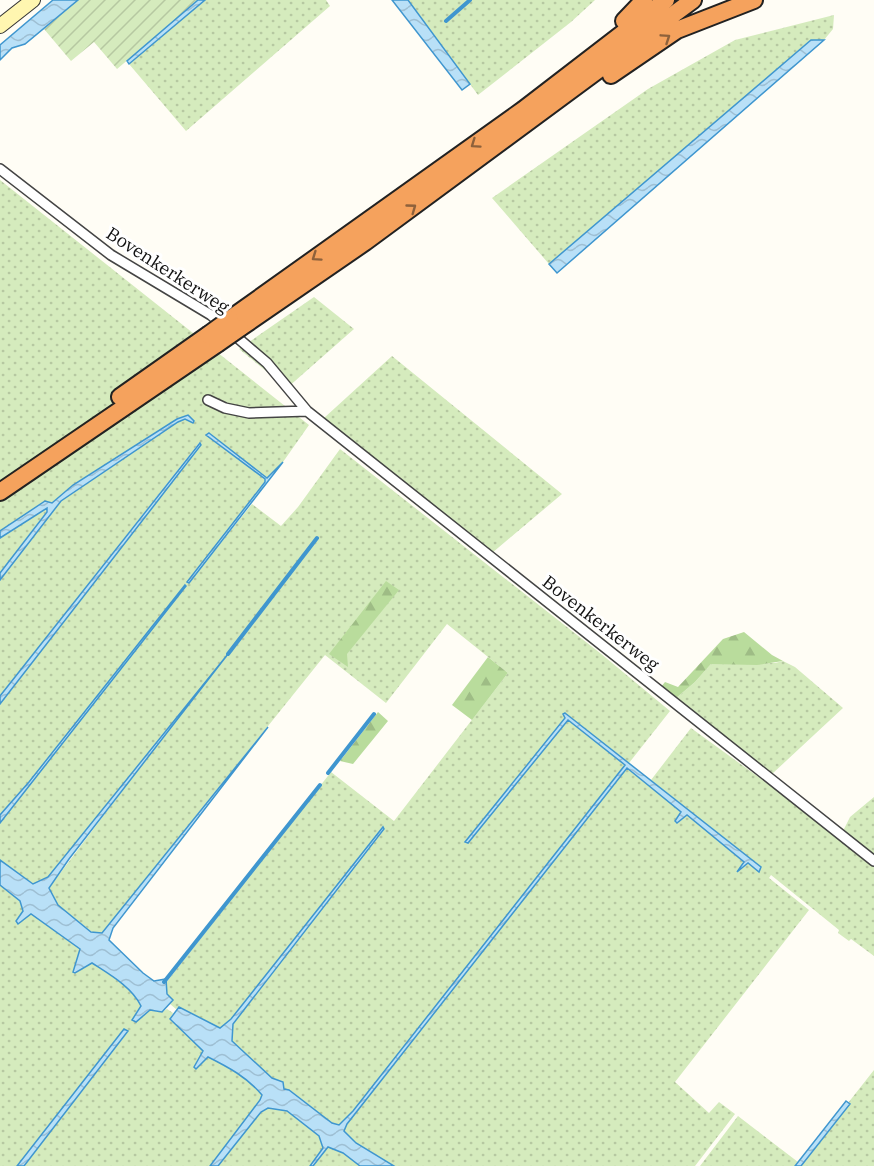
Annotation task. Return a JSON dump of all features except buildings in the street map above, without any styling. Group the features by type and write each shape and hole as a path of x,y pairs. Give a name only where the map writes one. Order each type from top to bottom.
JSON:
{"highway":[{"path":"525,117 567,70 599,45 644,0"},
{"path":"525,117 666,0"},
{"path":"0,492 525,117 693,0"},
{"path":"525,117 600,82 677,30 754,0"},
{"path":"0,480 213,339"}],"street":[{"path":"0,26 33,0"},
{"name":"Bovenkerkerweg","path":"0,169 111,255 212,315 267,363 307,411 874,861"},
{"path":"208,400 225,408 249,413 307,411"}],"green space":[{"path":"78,0 199,0 117,69 94,42 71,61 44,29"},
{"path":"205,0 326,0 330,6 186,131 129,64"},
{"path":"408,0 595,0 571,22 478,95"},
{"path":"834,15 833,29 824,40 811,40 549,264 492,198 648,89 735,40"},
{"path":"0,180 309,425 283,462 267,478 209,433 206,434 265,479 265,482 188,582 252,504 281,526 298,507 340,449 600,653 670,711 629,763 565,713 565,718 465,842 468,843 568,720 625,765 381,1076 385,1076 627,768 682,812 675,822 678,823 687,815 744,862 737,872 748,863 759,872 761,867 651,780 691,728 779,792 874,867 874,956 851,939 849,941 838,933 839,930 771,875 769,878 809,910 675,1082 709,1113 719,1102 735,1114 695,1166 394,1166 356,1143 339,1125 332,1123 290,1090 284,1089 283,1082 272,1078 232,1041 233,1024 383,828 231,1019 220,1028 179,1007 176,1009 170,1004 173,1000 167,995 165,984 331,772 394,821 508,673 447,624 386,703 325,655 102,933 92,932 58,905 49,888 196,693 48,877 33,884 0,860 0,823 186,586 0,815 0,704 201,445 199,443 0,696 0,580 61,501 178,422 185,419 193,423 188,415 177,419 73,485 47,507 47,511 0,573"},
{"path":"314,297 354,329 287,388 239,349"},
{"path":"392,356 562,494 492,553 324,418"},
{"path":"386,581 399,590 347,654 348,667 329,654"},
{"path":"744,632 783,661 757,665 711,664 675,699 661,687 665,682 678,687 723,639"},
{"path":"488,657 508,673 472,720 452,705"},
{"path":"783,661 795,667 843,708 772,774 675,699 711,664"},
{"path":"378,712 388,721 353,764 340,761"},
{"path":"874,797 874,855 843,831 850,817"},
{"path":"0,885 20,901 23,911 16,921 18,924 31,914 80,949 75,973 92,963 132,993 141,1006 132,1020 136,1022 150,1010 162,1012 167,1009 173,1013 170,1019 203,1051 194,1067 196,1068 208,1057 244,1078 262,1095 210,1166 24,1166 128,1032 125,1029 17,1166 0,1166"},
{"path":"874,1070 874,1166 801,1166 848,1103"},
{"path":"268,1108 287,1111 319,1136 323,1148 310,1166 218,1166 261,1112"},
{"path":"738,1116 798,1162 795,1166 700,1166"},
{"path":"328,1147 343,1153 360,1166 313,1166"}],"water":[{"path":"53,0 78,0 25,44 12,48 0,60 0,45"},
{"path":"198,0 205,0 129,64 127,61"},
{"path":"392,0 408,0 470,84 462,90"},
{"path":"811,40 824,40 557,273 549,264"},
{"path":"188,415 194,421 193,423 185,419 178,422 61,501 0,580 0,573 47,512 47,508 0,538 0,531 45,501 52,503 73,485 177,419"},
{"path":"209,433 267,478 283,462 189,583 187,582 265,482 265,479 206,435"},
{"path":"200,443 201,445 0,704 0,696"},
{"path":"185,585 0,823 0,815 29,782"},
{"path":"228,654 49,888 58,905 91,932 102,933 268,727 113,928 109,940 154,981 166,979 167,994 173,1000 162,1012 150,1010 136,1022 132,1020 141,1006 120,981 92,963 73,972 80,949 31,914 18,924 16,921 23,911 20,901 0,885 0,860 33,884 48,877"},
{"path":"565,713 761,867 759,872 748,863 737,872 744,862 687,815 677,823 675,821 681,812 627,768 347,1124 344,1131 356,1143 394,1166 360,1166 343,1153 328,1147 313,1166 310,1166 323,1148 319,1136 287,1111 268,1108 261,1112 218,1166 210,1166 262,1095 244,1078 208,1057 196,1069 194,1067 203,1051 170,1019 179,1007 220,1028 231,1019 383,827 384,829 233,1024 232,1041 272,1078 283,1082 284,1089 289,1090 332,1123 339,1125 353,1111 625,765 568,720 468,843 465,842 565,718 563,714"},
{"path":"124,1029 128,1031 24,1166 17,1166"},
{"path":"846,1101 850,1104 801,1166 795,1166"}],"waterway":[{"path":"446,21 470,0"},
{"path":"228,654 317,538"},
{"path":"328,773 374,714"},
{"path":"164,982 320,785"}]}
